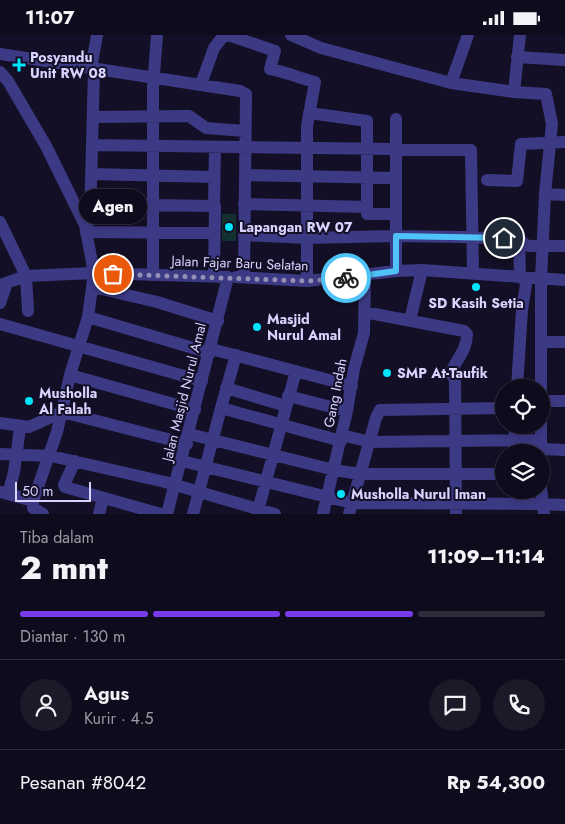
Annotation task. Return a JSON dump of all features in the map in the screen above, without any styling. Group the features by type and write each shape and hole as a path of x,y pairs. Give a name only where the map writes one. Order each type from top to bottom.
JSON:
{"street":[{"path":"85,228 90,220 91,205 94,117 92,69 97,35"},
{"path":"153,275 152,175 157,35"},
{"path":"201,85 214,48 224,35"},
{"path":"228,35 275,51 270,69 292,73 298,78 315,82 309,113 307,148 307,281"},
{"path":"291,35 451,83 514,92 546,94 552,124 552,143 545,194 541,280 542,379"},
{"path":"451,83 468,35"},
{"path":"514,92 520,35"},
{"path":"0,54 240,91 246,94 244,277"},
{"path":"517,57 565,60"},
{"path":"0,72 8,81 46,146 85,228 94,273 88,317 70,375 51,456 33,501 34,508 44,514"},
{"path":"309,113 368,121 366,178 368,214 396,214"},
{"path":"94,117 189,116 206,128 245,131"},
{"path":"396,119 396,271"},
{"path":"487,180 517,181 521,144 565,143"},
{"path":"92,145 471,150 473,272"},
{"path":"214,276 215,147"},
{"path":"91,175 214,177"},
{"path":"245,175 396,178"},
{"path":"545,194 565,195"},
{"path":"244,204 368,207"},
{"path":"91,205 214,206"},
{"path":"0,222 26,276 28,311"},
{"path":"85,228 153,234 214,233"},
{"path":"244,235 306,238 396,236 519,238 525,245 565,246"},
{"path":"517,379 523,278 519,238"},
{"path":"410,320 422,270"},
{"name":"Jalan Fajar Baru Selatan","path":"4,284 26,276 94,273 244,277 307,281 422,270 473,272 541,280 565,280"},
{"name":"Gang Indah","path":"323,514 342,438 354,369 364,333 365,276"},
{"name":"Jalan Masjid Nurul Amal","path":"167,514 196,410 228,277"},
{"path":"0,303 4,284"},
{"path":"93,287 157,302 218,321"},
{"path":"364,312 410,320 468,334 462,356 455,362 450,373 455,379 455,508"},
{"path":"88,317 210,351 236,355 352,386"},
{"path":"0,324 202,381"},
{"path":"541,342 565,342"},
{"path":"193,514 236,355"},
{"path":"257,511 296,371"},
{"path":"70,375 196,410"},
{"path":"226,388 347,411"},
{"path":"550,401 565,401"},
{"path":"221,408 280,425 370,442 454,441 495,445"},
{"path":"351,509 377,414 380,411 389,409 495,408"},
{"path":"0,423 20,427 37,425 62,412 188,439 212,440 334,470 360,474 495,474"},
{"path":"20,427 16,455 4,493 33,501"},
{"path":"550,448 565,450"},
{"path":"0,453 51,456 75,461 198,492 257,511 275,514"},
{"path":"75,461 64,485 104,499 161,514"},
{"path":"182,461 328,497 351,509 455,508 499,499"},
{"path":"99,514 104,499"},
{"path":"521,499 541,507 565,505"}],"green space":[{"name":"Lapangan RW 07","path":"222,214 236,214 236,241 222,241"}],"way so far":[{"path":"113,274 214,276 307,281 346,278"}],"place":[{"name":"Posyandu Unit RW 08","path":"19,65"},
{"name":"Lapangan RW 07","path":"229,227"},
{"name":"Agen","path":"113,274"},
{"name":"SD Kasih Setia","path":"476,287"},
{"name":"Masjid Nurul Amal","path":"257,327"},
{"name":"SMP At-Taufik","path":"387,373"},
{"name":"Musholla Al Falah","path":"29,401"},
{"name":"Musholla Nurul Iman","path":"341,494"}],"route":[{"path":"346,278 396,271 396,236 504,238"}]}
